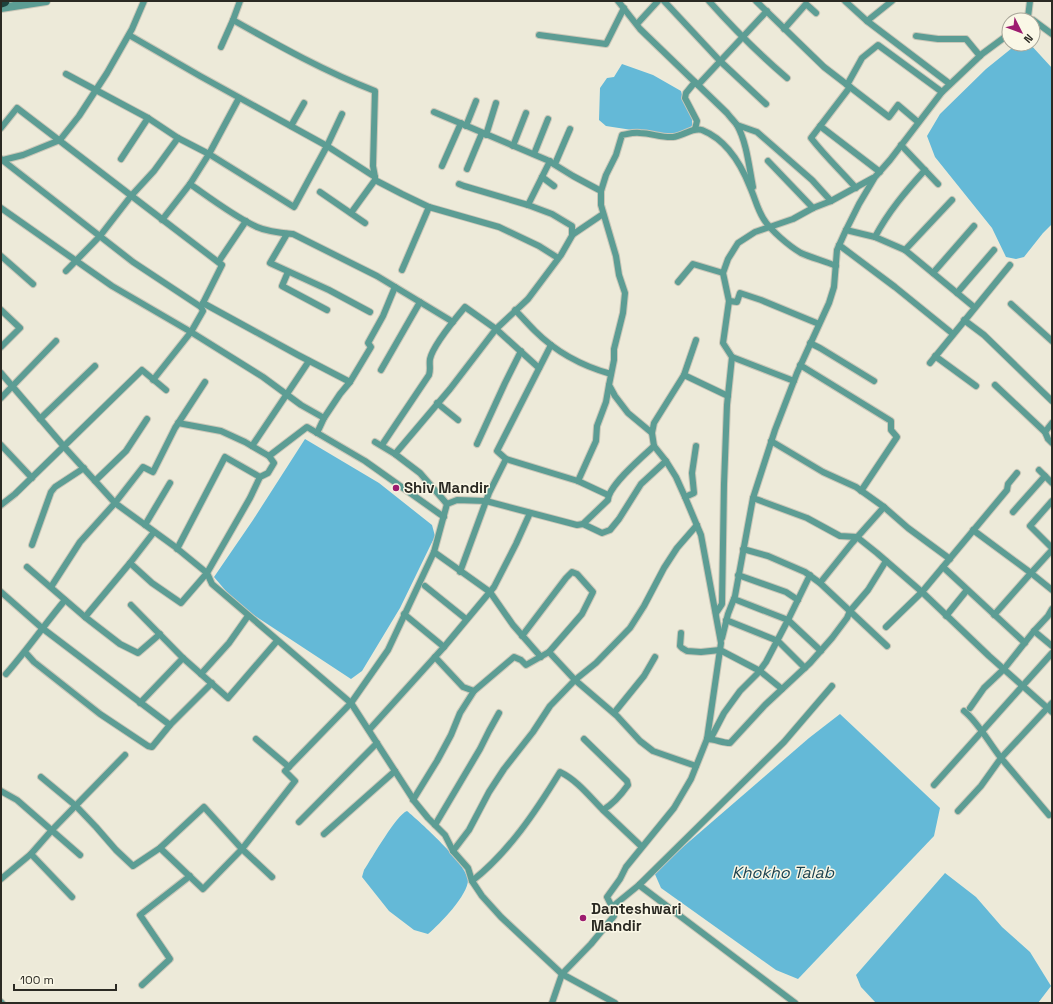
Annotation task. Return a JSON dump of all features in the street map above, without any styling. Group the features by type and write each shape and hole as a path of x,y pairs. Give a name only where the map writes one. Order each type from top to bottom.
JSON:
{"street":[{"path":"1,8 46,1"},
{"path":"2,160 23,155 60,140 79,116 96,90 129,35 144,1"},
{"path":"221,47 240,1"},
{"path":"618,1 637,24 727,112 737,125 747,153 755,202"},
{"path":"637,24 658,1"},
{"path":"664,1 720,61 766,104"},
{"path":"709,1 742,37 787,78"},
{"path":"756,1 824,67 889,117 898,105 918,122"},
{"path":"845,1 867,21 950,84"},
{"path":"867,21 892,1"},
{"path":"1030,1 1030,12"},
{"path":"784,29 806,4 816,13"},
{"path":"539,35 606,44 624,8"},
{"path":"695,129 697,120 686,98 686,93 720,61 767,11"},
{"path":"233,20 310,62 375,92 373,166 375,179 351,214"},
{"path":"1041,26 1052,34"},
{"path":"129,35 327,146 375,179 402,194 430,207 499,227 539,246 558,258"},
{"path":"916,36 938,39 966,39 980,56"},
{"path":"552,1003 562,974 591,944 614,916 612,907 607,898 641,846 674,808 690,779 707,739 721,646 726,620 734,599 753,498 771,441 800,365 829,303 834,287 837,250 839,245 859,204 875,177 918,122 950,84 980,56 1001,40"},
{"path":"856,188 840,169 822,153 811,138 848,86 862,58 878,45 942,92"},
{"path":"66,74 148,118 178,138 209,154 294,207 327,146 342,114"},
{"path":"162,220 190,184 209,154 239,98"},
{"path":"442,166 476,101"},
{"path":"291,126 304,103"},
{"path":"467,169 484,134 496,103"},
{"path":"1,128 17,108 222,265 202,305 203,311 191,332 153,380"},
{"path":"434,112 534,154 601,191"},
{"path":"513,146 526,113"},
{"path":"121,159 148,118"},
{"path":"534,154 548,119"},
{"path":"737,125 758,132 812,180 831,201"},
{"path":"820,126 880,172"},
{"path":"528,206 542,177 552,163 570,129"},
{"path":"578,481 596,441 597,426 606,402 625,293 619,275 616,256 600,205 601,191 606,175 616,155 622,135 639,133 672,137 683,135 695,129 702,130 717,139 732,153 741,166 763,220 784,240 802,253 836,266"},
{"path":"66,270 100,236 131,196 154,171 178,138"},
{"path":"901,145 938,184"},
{"path":"2,160 133,262 202,305 350,382"},
{"path":"768,161 813,208"},
{"path":"875,237 884,219 894,205 924,170"},
{"path":"542,177 554,186"},
{"path":"794,381 732,357 723,343 729,301 723,273 728,260 738,243 755,232 793,219 813,208 831,201 875,177"},
{"path":"190,184 257,227 279,233 293,234 324,249 377,276 453,322"},
{"path":"459,184 552,214 572,226 573,234"},
{"path":"320,192 365,223"},
{"path":"905,250 952,200"},
{"path":"402,270 430,207"},
{"path":"1,208 112,286 191,332 263,377 301,406 324,418"},
{"path":"394,454 496,329 528,299 558,258 573,234 603,214"},
{"path":"219,262 246,221"},
{"path":"933,273 974,226"},
{"path":"846,230 875,237 905,250 974,308"},
{"path":"287,234 270,263 370,312"},
{"path":"839,245 895,287 953,334"},
{"path":"957,293 994,250"},
{"path":"1,256 33,284"},
{"path":"678,282 693,264 723,273"},
{"path":"930,362 1010,264"},
{"path":"288,272 282,286 327,310"},
{"path":"317,433 324,418 350,382 371,347 368,343 395,287"},
{"path":"729,301 736,302 740,293 761,300 818,324"},
{"path":"381,370 420,302"},
{"path":"1011,304 1052,341"},
{"path":"382,445 429,375 432,354 453,322 465,307 496,329 539,368"},
{"path":"1,310 20,328 1,347"},
{"path":"515,310 535,331 556,349 592,368 611,374"},
{"path":"964,320 989,340 1052,401"},
{"path":"696,340 684,375 654,424 652,433 654,446 676,477 701,534 721,646 760,671 782,690"},
{"path":"1,398 56,341"},
{"path":"810,343 874,381"},
{"path":"551,345 497,451 506,459 578,481 608,495"},
{"path":"477,444 521,351"},
{"path":"935,356 976,386"},
{"path":"716,613 722,604 724,484 728,396 732,357"},
{"path":"252,446 309,361"},
{"path":"800,365 891,421 891,430 897,437 861,491"},
{"path":"40,419 95,366"},
{"path":"1,505 32,478 142,370 166,390"},
{"path":"1,373 64,447 115,503 177,549 207,574 212,584 351,703 414,800 445,835 453,851 468,868 472,881 482,896 501,917 562,974 615,1003"},
{"path":"684,375 728,396"},
{"path":"51,587 80,542 115,503 143,468 152,472 178,423 205,382"},
{"path":"609,385 615,396 628,413 652,433"},
{"path":"995,385 1045,432 1048,439 1052,443"},
{"path":"437,403 458,420"},
{"path":"95,481 126,451 147,419"},
{"path":"130,563 152,583 182,603 207,574 260,477 268,473 274,463 269,456 221,431 178,423"},
{"path":"1045,432 1052,424"},
{"path":"269,456 307,427 365,461 444,518"},
{"path":"771,441 823,472 856,487 950,559"},
{"path":"375,442 382,445 420,473 447,504"},
{"path":"1,445 32,478"},
{"path":"447,504 457,500 486,501 577,525 583,524 608,500 608,495 626,472 654,446"},
{"path":"685,497 694,494 692,473 696,446"},
{"path":"177,549 225,458 260,477"},
{"path":"460,572 486,501 506,459"},
{"path":"583,524 602,533 610,530 619,519 641,484 666,461"},
{"path":"32,545 51,492 55,487 84,468"},
{"path":"1039,470 1052,483"},
{"path":"886,628 922,592 950,559 1007,490 1008,484 1017,473"},
{"path":"1013,512 1045,476"},
{"path":"145,525 170,483"},
{"path":"753,498 807,518 840,536 857,537 922,592 946,616 1050,710"},
{"path":"994,615 1052,549 1030,526 1052,501"},
{"path":"160,848 203,889 242,849 295,781 285,771 351,703 388,650 434,552 447,504"},
{"path":"820,583 857,537 884,507"},
{"path":"369,730 444,647 490,592 500,577 530,513"},
{"path":"453,851 469,830 489,792 550,706 575,680 596,663 630,628 644,606 664,568 697,525"},
{"path":"973,530 1052,590"},
{"path":"85,617 154,532"},
{"path":"743,549 768,556 810,575 887,646"},
{"path":"434,552 490,592 512,625 541,657"},
{"path":"707,739 730,743 765,705 821,651 847,618 850,611 868,590 886,561"},
{"path":"26,567 85,617 120,644 138,653 160,634"},
{"path":"943,567 1025,642"},
{"path":"414,800 451,735 460,713 474,691 514,657 521,660 526,665 549,652 582,614 593,592 577,574 572,572 522,636"},
{"path":"738,575 786,592 798,600"},
{"path":"707,739 712,736 724,713 740,691 760,671 766,662 778,641 810,575"},
{"path":"425,586 466,619"},
{"path":"946,616 967,590"},
{"path":"1,592 42,628 170,726"},
{"path":"734,599 788,620 821,651"},
{"path":"6,674 65,600"},
{"path":"131,605 183,658 228,698 277,641"},
{"path":"1051,815 1001,758 967,709 984,688 1004,669 1048,616 1052,609"},
{"path":"404,614 444,647"},
{"path":"201,674 229,643 248,616"},
{"path":"726,620 778,641 805,668"},
{"path":"1034,631 1052,646"},
{"path":"680,633 680,646 687,651 701,652 721,646"},
{"path":"25,652 34,662 100,714 148,746 152,746 212,683"},
{"path":"549,652 575,680 614,713 640,741 652,751 696,766"},
{"path":"934,785 1052,653"},
{"path":"435,657 463,687 474,691"},
{"path":"614,713 644,676 655,657"},
{"path":"140,703 183,658"},
{"path":"612,907 639,886 784,742 832,686"},
{"path":"958,811 981,786 1001,758 1050,710 1052,703"},
{"path":"435,825 480,749 499,713"},
{"path":"256,739 289,767"},
{"path":"584,739 627,781 628,785 624,790 611,805 603,810"},
{"path":"299,822 377,744"},
{"path":"1,879 31,854 52,830 125,756"},
{"path":"324,834 394,771"},
{"path":"472,881 486,870 520,831 560,772 565,774 586,792 641,846"},
{"path":"41,777 76,806 116,850 133,866 160,848 204,807 242,849 272,877"},
{"path":"1,791 17,800 80,855"},
{"path":"31,854 72,897"},
{"path":"142,985 170,959 140,914 190,876"},
{"path":"639,886 795,1003"}],"water":[{"path":"1007,52 1037,52 1052,68 1052,224 1024,257 1016,259 1006,257 992,228 935,157 927,136 940,114 986,69"},
{"path":"622,64 653,75 681,91 684,102 692,116 692,126 679,134 658,134 606,126 599,120 600,88 607,78 614,77"},
{"path":"305,439 379,483 432,525 435,536 400,608 362,671 351,679 237,604 214,577"},
{"name":"Khokho Talab","path":"840,714 940,808 934,836 798,979 776,970 661,888 654,872 809,738"},
{"path":"407,811 432,833 452,854 466,873 468,880 467,886 459,901 428,934 414,930 389,911 362,877 364,870 385,837 397,820"},
{"path":"945,873 976,897 1002,927 1030,952 1051,986 1038,1003 876,1003 861,987 856,975"}],"place":[{"name":"Shiv Mandir","path":"396,488"},
{"name":"Danteshwari Mandir","path":"583,918"}]}
